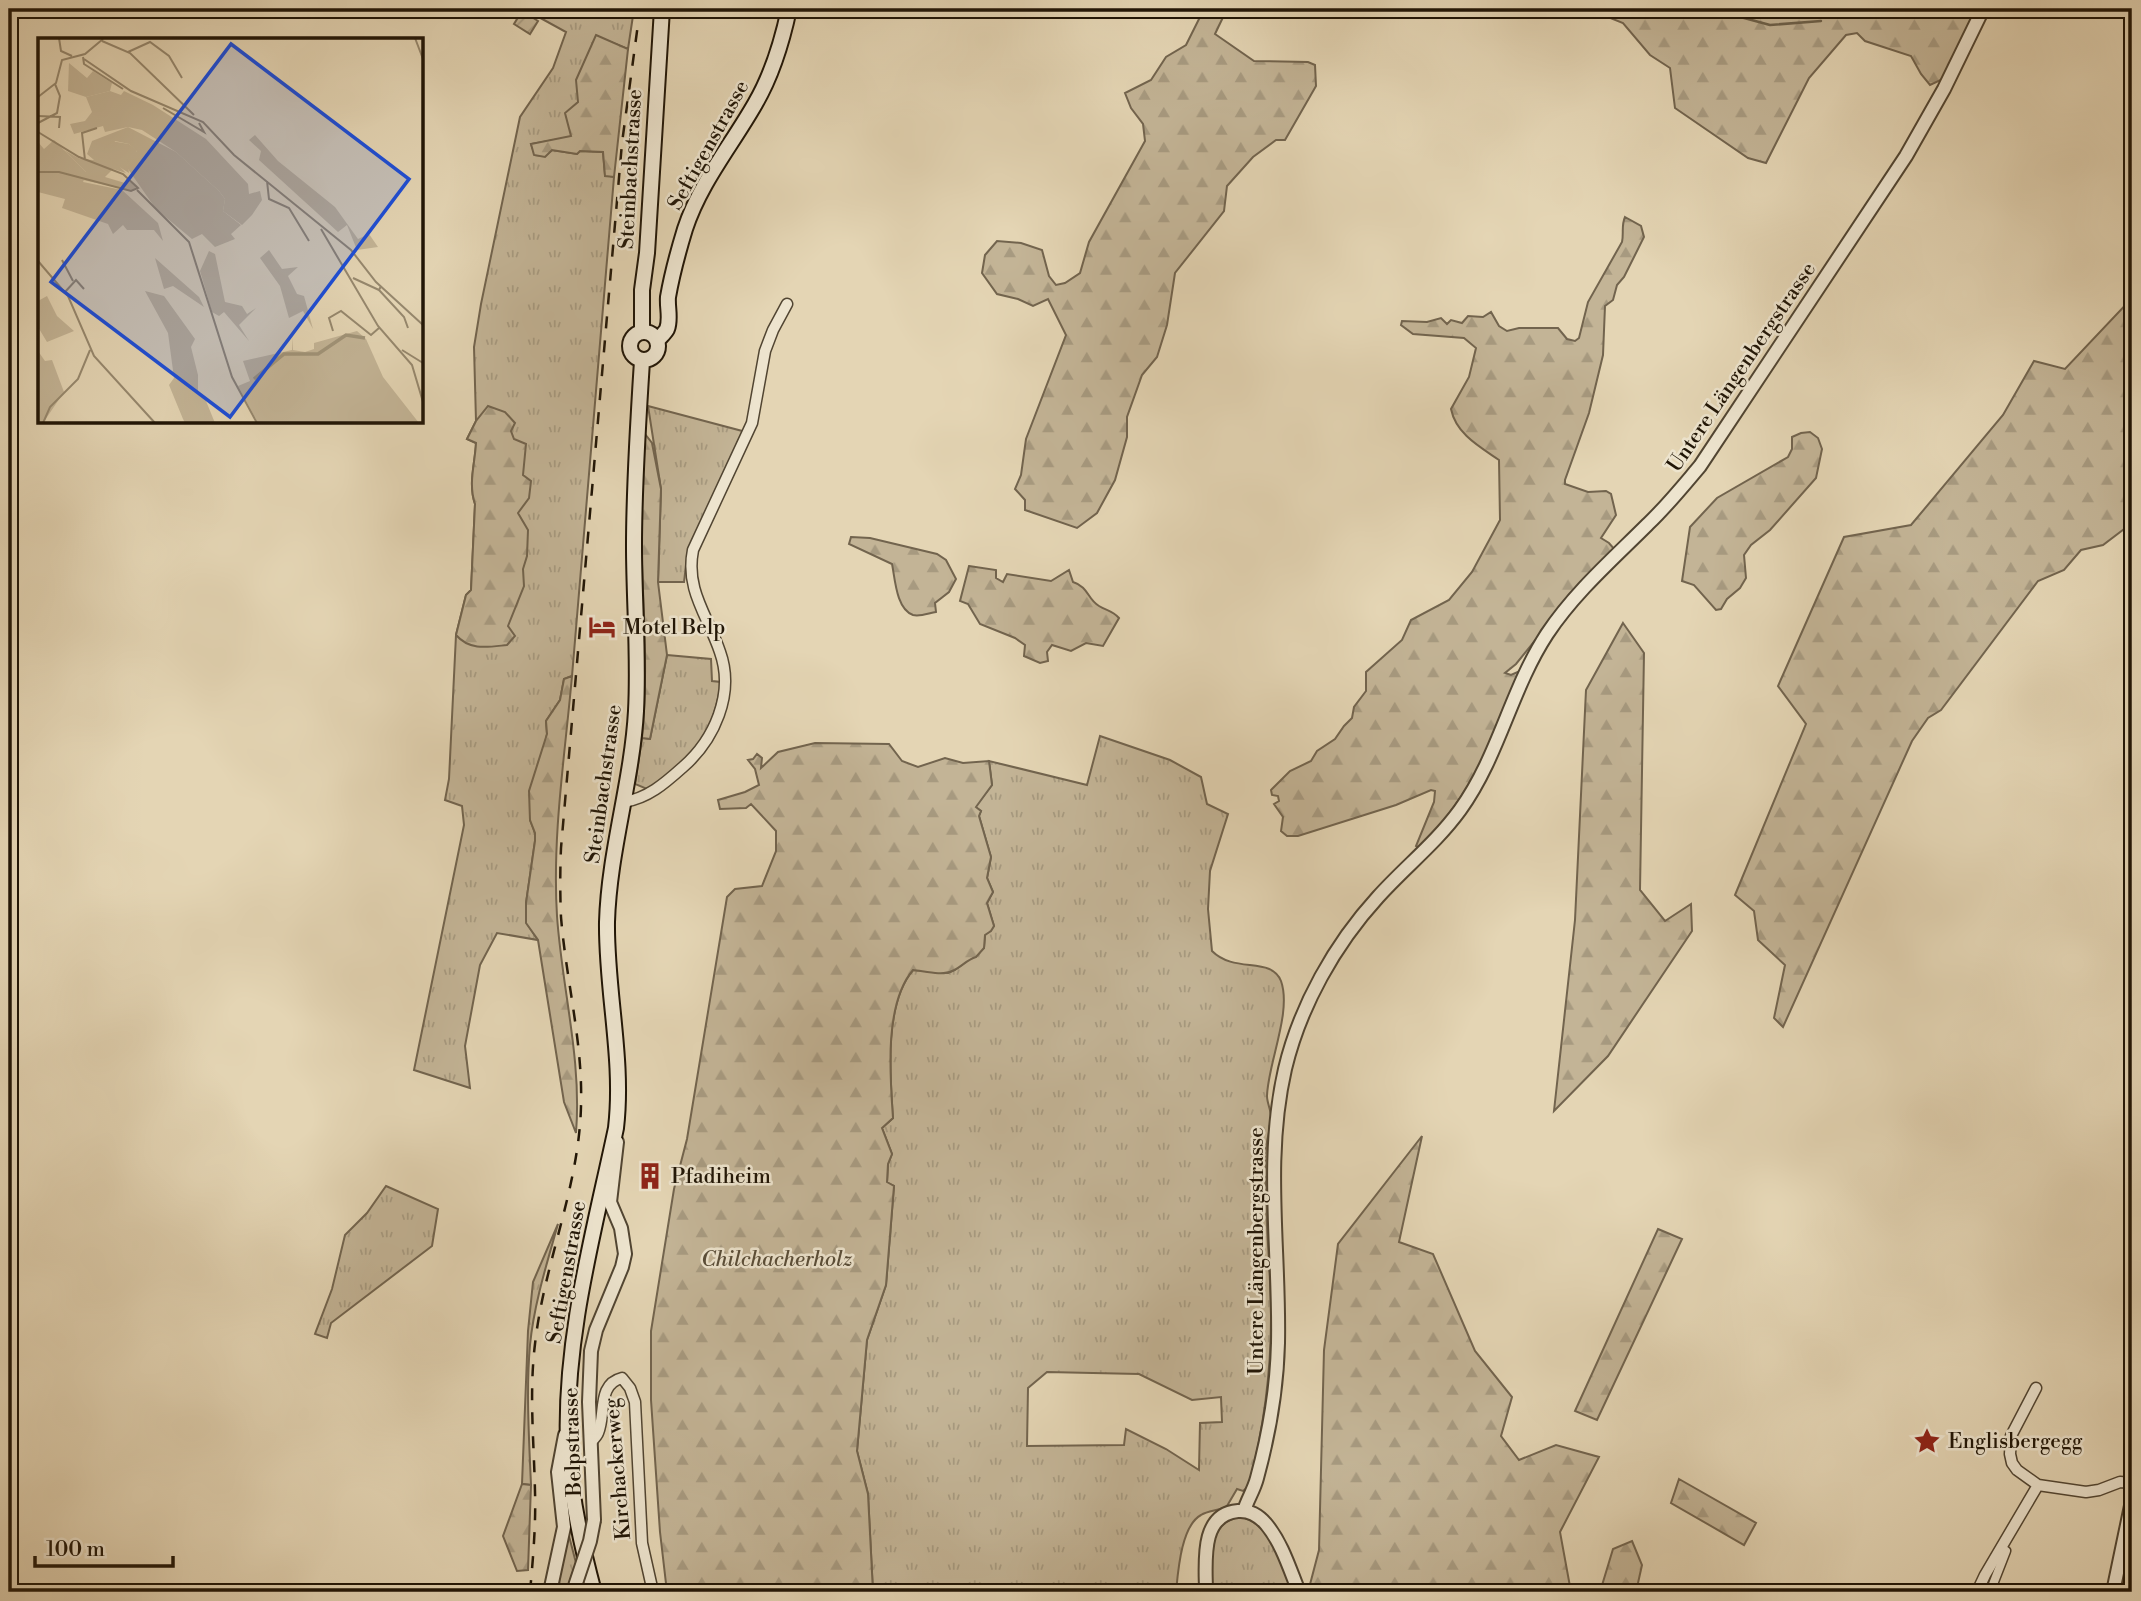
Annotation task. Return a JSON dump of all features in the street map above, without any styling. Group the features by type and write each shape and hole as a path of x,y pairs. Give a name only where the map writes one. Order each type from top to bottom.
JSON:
{"main road":[{"name":"Steinbachstrasse","path":"616,1128 618,1076 607,923 613,859 636,712 634,502 642,361 629,349 631,340 642,332 642,290 648,244 662,9"},
{"name":"Seftigenstrasse","path":"657,341 666,331 668,324 671,282 686,225 711,173 757,102 780,44 789,9"},
{"path":"642,332 651,334 657,341 656,354 642,361"},
{"name":"Seftigenstrasse","path":"594,1592 574,1502 568,1425 572,1353 582,1285 616,1128"}],"street":[{"name":"Untere Längenbergstrasse","path":"1244,1511 1256,1481 1266,1443 1277,1363 1278,1310 1273,1181 1278,1109 1293,1043 1314,991 1343,941 1366,910 1440,835 1459,811 1487,765 1521,681 1547,634 1589,582 1650,522 1700,466 1885,187 1936,104 1983,9"},
{"path":"624,802 651,794 692,760 704,746 719,716 724,689 723,662 691,580 691,561 752,424 765,351 787,304"},
{"name":"Belpstrasse","path":"573,1592 594,1520 589,1373 591,1351 604,1307 625,1254 621,1228 610,1202 617,1156 616,1128"},
{"name":"Kirchackerweg","path":"591,1442 598,1433 605,1392 616,1380 622,1378 630,1388 635,1402 642,1543 653,1592"},
{"path":"2036,1388 2014,1429 2010,1454 2017,1470 2038,1485 2086,1492 2120,1482 2132,1483"},
{"name":"Belpstrasse","path":"550,1592 564,1527 558,1472 568,1425"},
{"path":"1979,1592 1985,1574 2038,1485"},
{"path":"2113,1592 2132,1501"},
{"path":"1206,1592 1210,1531 1224,1515 1244,1511 1255,1515 1268,1526 1299,1592"},
{"path":"1990,1592 2006,1551 2001,1548"}],"green space":[{"path":"524,9 634,9 628,49 596,36 571,137 531,144 535,155 545,156 552,150 577,154 580,151 603,152 605,175 614,177 572,676 564,679 560,700 546,721 547,734 530,820 535,841 526,922 538,940 497,933 480,965 465,1046 470,1088 414,1070 464,825 462,806 445,800 449,779 456,635 466,595 471,590 475,504 472,481 476,443 467,439 476,421 474,347 520,117 553,68 566,32"},
{"path":"1204,9 1227,9 1215,34 1254,61 1308,62 1315,65 1316,86 1285,140 1276,140 1253,157 1227,186 1224,211 1175,273 1167,325 1157,357 1142,375 1127,417 1127,437 1115,480 1097,513 1077,528 1025,510 1025,500 1015,489 1021,475 1026,439 1066,335 1048,299 1033,306 997,294 982,273 985,255 997,241 1021,243 1042,250 1049,276 1056,285 1065,283 1080,273 1089,242 1145,141 1143,124 1131,108 1125,93 1151,80 1166,57 1186,45"},
{"path":"1588,9 1979,9 1945,78 1930,85 1911,56 1865,41 1857,33 1846,35 1809,78 1766,163 1748,158 1675,108 1670,68 1650,55 1623,23"},
{"path":"522,11 538,21 530,34 514,24"},
{"path":"596,35 628,49 614,177 605,176 603,152 580,151 577,154 552,150 545,157 534,155 531,144 571,136 565,113 578,102 576,80"},
{"path":"1625,217 1641,226 1644,237 1624,277 1617,285 1613,300 1605,306 1603,355 1589,413 1565,480 1565,484 1588,492 1606,491 1611,494 1616,515 1601,538 1615,550 1567,601 1516,664 1505,673 1511,675 1522,670 1486,755 1456,804 1420,848 1416,846 1434,802 1435,791 1431,790 1396,805 1298,836 1287,836 1281,831 1283,817 1274,804 1279,801 1278,796 1272,795 1271,790 1290,771 1311,761 1317,751 1335,739 1352,718 1354,707 1366,691 1366,672 1402,640 1411,620 1449,600 1472,572 1500,520 1499,460 1463,433 1451,409 1469,377 1476,348 1464,338 1413,334 1401,325 1402,321 1427,322 1441,318 1447,324 1451,320 1462,323 1468,316 1483,317 1491,312 1499,326 1507,331 1519,328 1558,328 1567,339 1575,341 1579,338 1588,302 1622,242"},
{"path":"2132,298 2132,523 2103,545 2081,550 2064,570 2038,581 1941,710 1928,718 1912,741 1783,1027 1774,1018 1785,965 1758,940 1754,911 1735,895 1806,724 1778,686 1844,537 1911,525 2003,415 2034,361 2065,369"},
{"path":"488,406 505,412 515,423 511,431 514,439 526,444 523,475 531,481 529,498 518,513 528,530 527,556 523,569 524,586 508,626 515,636 507,645 486,647 467,644 456,635 466,595 471,590 475,504 472,481 476,443 467,439"},
{"path":"648,406 746,432 687,557 684,582 658,582 661,489"},
{"path":"1810,432 1818,438 1822,449 1816,478 1770,530 1751,545 1744,555 1746,578 1721,609 1716,610 1694,585 1682,581 1690,527 1717,498 1788,457 1792,449 1792,437"},
{"path":"645,434 652,443 661,489 658,582 667,655 650,739 642,738 645,659 641,515"},
{"path":"851,537 870,538 937,554 946,560 956,579 949,592 935,603 936,612 913,615 907,612 897,593 892,564 849,544"},
{"path":"969,566 996,570 996,578 1003,582 1007,574 1051,581 1069,570 1073,582 1082,587 1095,603 1119,618 1103,646 1086,643 1071,651 1052,645 1047,652 1048,661 1040,663 1024,656 1025,645 1015,638 980,624 968,604 960,601"},
{"path":"1623,623 1644,653 1640,890 1665,921 1691,904 1692,931 1608,1056 1554,1111 1575,920 1586,690"},
{"path":"667,655 711,659 712,681 721,682 713,716 699,745 677,769 647,789 635,784 642,738 650,739"},
{"path":"572,676 560,796 556,886 559,943 576,1078 576,1133 564,1102 538,940 526,923 526,903 535,841 530,820 529,791 547,734 546,721 560,700 564,679"},
{"path":"1100,736 1170,760 1201,777 1207,804 1228,814 1210,871 1208,909 1212,951 1231,962 1261,967 1276,973 1284,993 1282,1022 1267,1096 1271,1117 1265,1169 1271,1297 1270,1361 1262,1424 1249,1486 1243,1491 1237,1489 1227,1506 1204,1513 1194,1521 1182,1550 1176,1592 873,1592 868,1494 857,1451 867,1340 886,1285 894,1186 887,1183 888,1164 892,1154 882,1128 893,1118 890,1061 897,1001 913,970 948,973 955,970 984,948 985,935 994,926 987,903 993,892 987,878 991,857 979,816 981,811 975,807 992,785 989,761 1087,785","holes":["1047,1372 1139,1374 1192,1400 1221,1397 1222,1422 1200,1423 1199,1470 1166,1449 1126,1429 1124,1445 1027,1446 1028,1388"]},
{"name":"Chilchacherholz","path":"815,743 889,744 902,761 918,767 945,758 963,763 989,761 992,785 976,807 981,811 979,816 991,857 987,878 993,892 987,903 994,926 985,935 984,948 976,957 955,969 943,973 913,970 904,984 893,1021 890,1062 893,1118 882,1128 892,1154 888,1164 887,1182 894,1186 886,1285 867,1340 857,1451 868,1494 873,1592 667,1592 651,1400 651,1331 674,1189 687,1139 727,897 735,889 762,886 776,851 776,831 751,804 746,808 720,809 718,800 759,785 755,769 748,760 757,754 762,758 761,768 778,752"},
{"path":"1422,1136 1399,1242 1433,1254 1475,1351 1512,1397 1501,1436 1519,1460 1556,1445 1599,1457 1560,1532 1571,1592 1308,1592 1319,1550 1324,1350 1338,1244"},
{"path":"386,1186 438,1209 432,1246 331,1323 327,1338 315,1334 332,1289 345,1235 367,1213"},
{"path":"558,1224 541,1284 532,1330 528,1397 531,1485 522,1484 528,1331 533,1282"},
{"path":"1658,1229 1682,1239 1597,1420 1575,1411"},
{"path":"1679,1479 1756,1523 1744,1545 1671,1503"},
{"path":"522,1484 531,1485 528,1570 517,1571 503,1536"},
{"path":"1242,1517 1262,1529 1269,1538 1295,1592 1211,1592 1211,1557 1216,1535 1230,1520"},
{"path":"568,1532 576,1563 566,1592 554,1592"},
{"path":"1632,1541 1642,1565 1636,1592 1600,1592 1613,1549"}],"waterway":[{"path":"1711,9 1770,25 1821,21"}],"railway":[{"path":"530,1592 535,1517 533,1362 539,1314 574,1166 581,1106 577,1035 561,917 561,848 622,143 640,9"}],"place":[{"name":"Motel Belp","path":"602,627"},
{"name":"Pfadiheim","path":"650,1176"},
{"name":"Englisbergegg","path":"1927,1441"}]}
